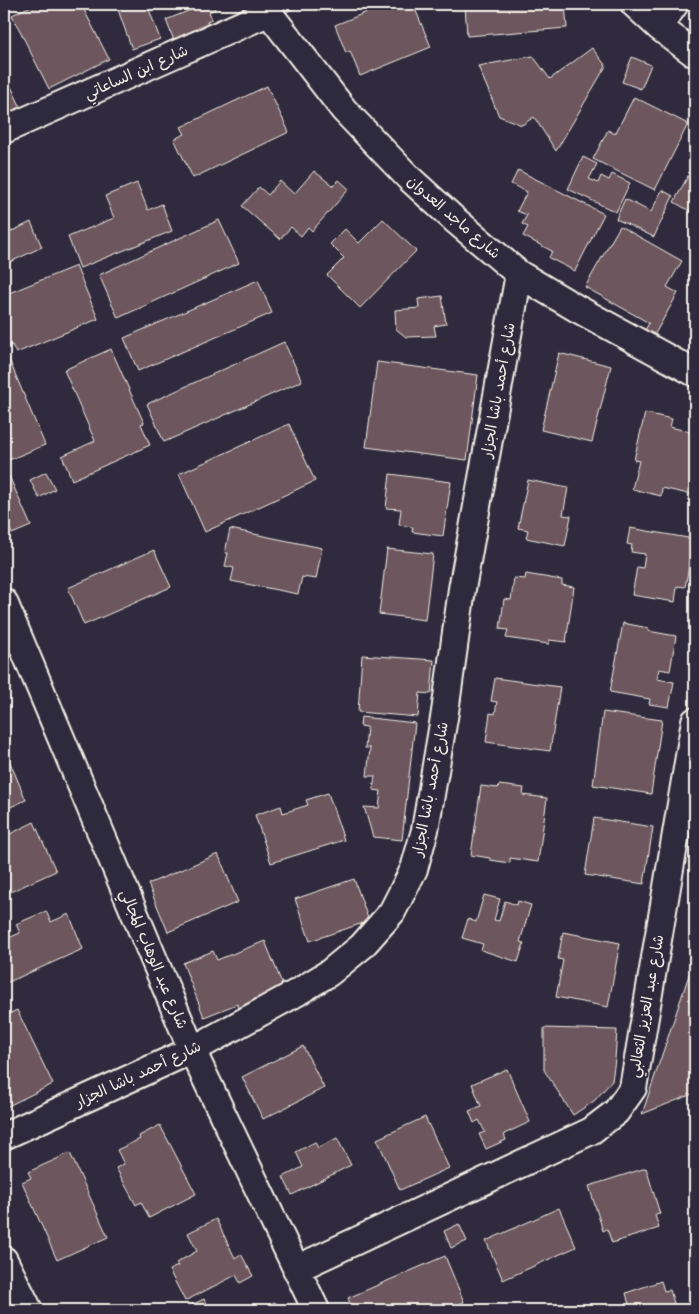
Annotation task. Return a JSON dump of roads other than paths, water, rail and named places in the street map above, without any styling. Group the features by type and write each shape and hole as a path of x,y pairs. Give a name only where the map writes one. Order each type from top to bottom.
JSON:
{"street":[{"path":"634,4 659,27 695,54"},
{"path":"659,27 675,4"},
{"name":"شارع ماجد العدوان","path":"265,8 344,110 409,178 455,220 519,274 576,308 695,373"},
{"name":"شارع ابن الساعاتي","path":"4,130 265,8"},
{"name":"شارع أحمد باشا الجزار","path":"4,1136 192,1050 298,992 336,968 362,946 392,912 414,870 426,830 462,589 519,274"},
{"name":"شارع عبد الوهاب المجالي","path":"4,602 192,1050 316,1310"},
{"name":"شارع عبد العزيز الثعالبي","path":"296,1268 591,1131 616,1112 633,1088 692,761 695,721"},
{"path":"4,1260 28,1310"}]}
